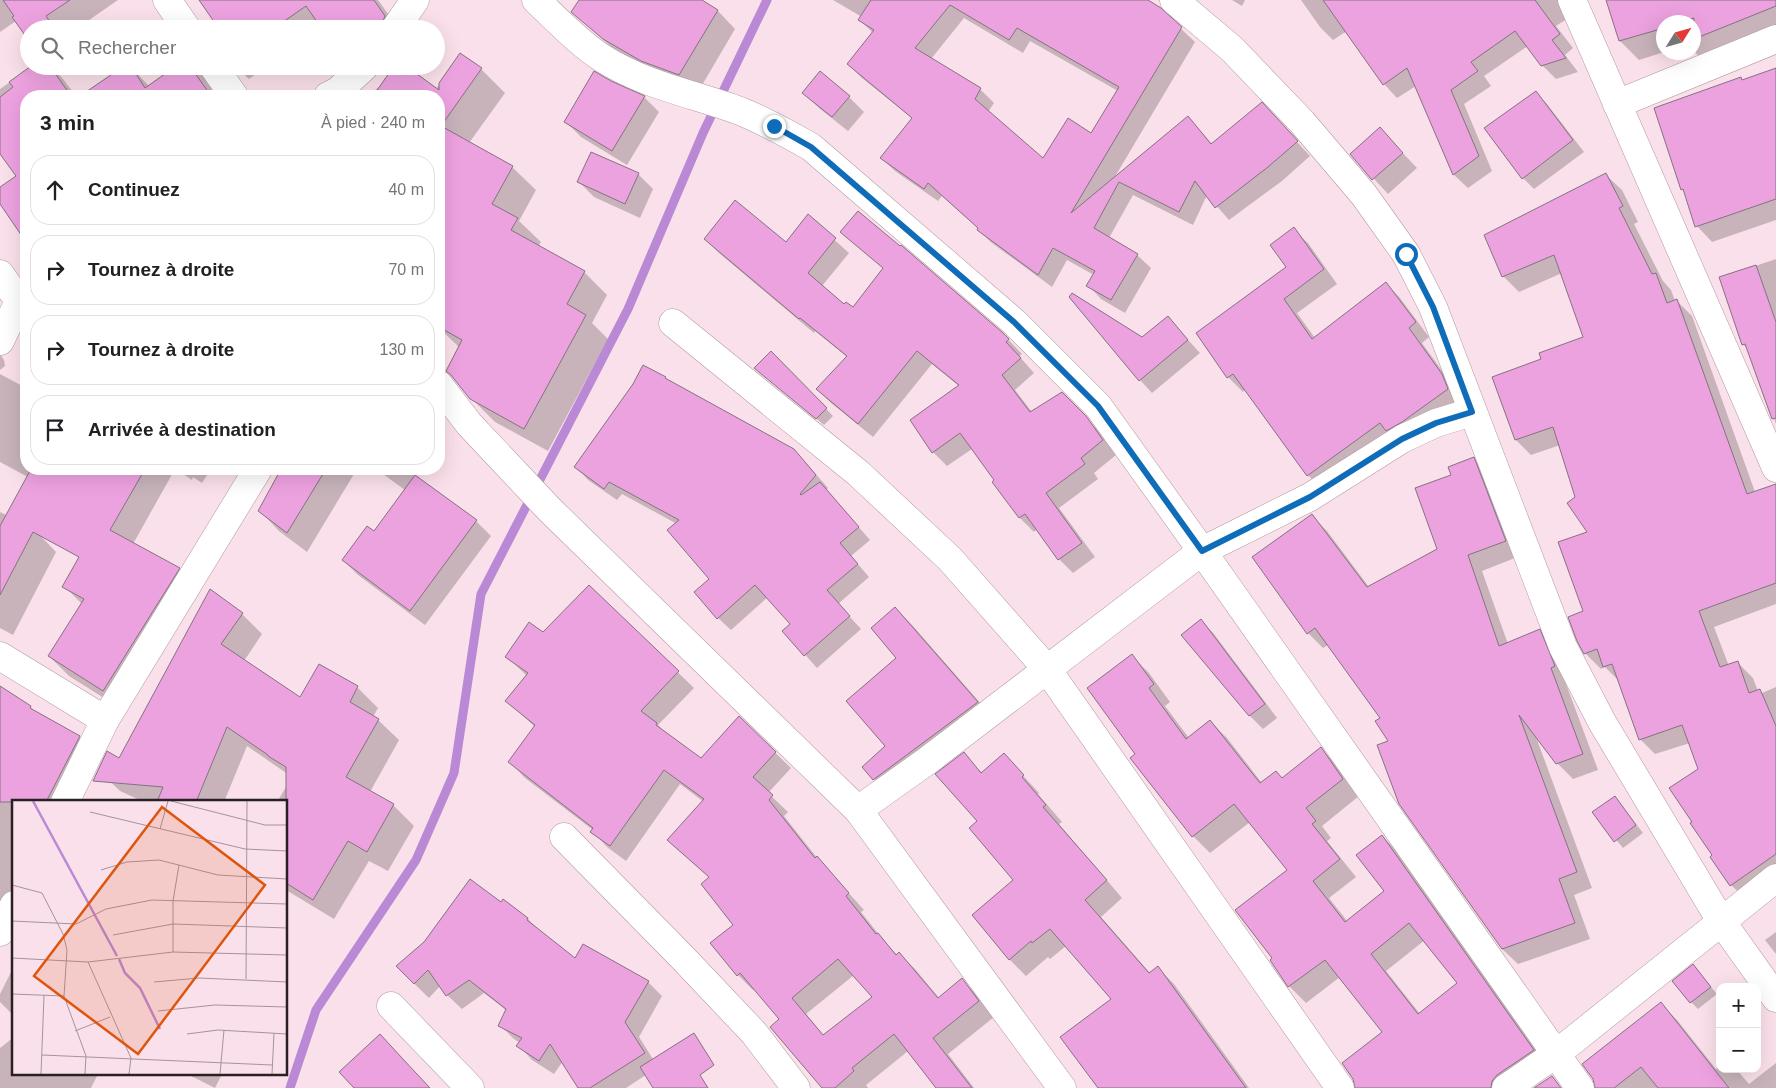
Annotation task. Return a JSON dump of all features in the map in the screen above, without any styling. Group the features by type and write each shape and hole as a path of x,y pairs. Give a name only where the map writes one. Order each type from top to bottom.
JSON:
{"street":[{"path":"167,0 181,20"},
{"path":"401,20 415,0"},
{"path":"536,0 601,57 637,76 774,126 811,147 1014,322 1098,406 1580,1088"},
{"path":"1174,0 1238,55 1302,122 1364,195 1406,254 1433,307 1563,647 1602,722 1721,921 1776,998"},
{"path":"1572,0 1776,468"},
{"path":"1617,104 1776,39"},
{"path":"219,75 230,90"},
{"path":"339,90 355,75"},
{"path":"0,274 20,295"},
{"path":"0,341 20,304"},
{"path":"673,323 858,473 950,558 1047,669 1340,1088"},
{"path":"445,393 469,424 550,510 858,810 1062,1088"},
{"path":"858,810 1202,551 1310,497 1402,439 1436,423 1472,412"},
{"path":"66,800 106,720 254,475"},
{"path":"0,656 106,720"},
{"path":"564,837 754,1033 796,1088"},
{"path":"1506,1088 1556,1054 1776,878"},
{"path":"0,932 12,909"},
{"path":"391,1006 470,1088"}],"building":[{"path":"3,0 70,0 46,16 49,20 20,20 20,28 12,17 14,16"},
{"path":"199,0 374,0 385,16 383,20 316,20 306,6 286,20 213,20"},
{"path":"579,0 702,0 718,10 679,75 641,61 603,39 571,12"},
{"path":"871,0 1148,0 1161,8 1182,27 1071,213 1188,116 1211,144 1262,102 1298,141 1215,208 1195,181 1179,212 1119,182 1094,228 1138,254 1111,300 1086,286 1095,271 1053,248 1038,275 977,230 978,228 928,183 924,189 880,158 912,118 847,64 874,30 858,20","holes":["950,5 1009,40 1017,28 1119,87 1091,133 1068,118 1043,158 975,99 981,88 915,48"]},
{"path":"1323,0 1535,0 1560,34 1552,40 1566,58 1541,66 1515,31 1471,62 1478,71 1451,90 1479,156 1453,175 1407,68 1383,85"},
{"path":"1606,0 1776,0 1776,6 1701,36 1701,15 1656,15 1656,30 1619,41"},
{"path":"460,53 482,68 445,120 445,90 439,90 439,83"},
{"path":"1776,68 1776,199 1695,227 1654,108 1741,77 1742,80"},
{"path":"594,71 645,96 612,151 564,122"},
{"path":"820,71 850,96 832,117 802,93"},
{"path":"20,74 56,75 67,90 20,90 20,233 0,204 0,187 16,176 0,154 0,97 13,87 9,82"},
{"path":"111,75 137,75 145,88 163,75 196,75 207,90 89,90"},
{"path":"388,75 418,75 439,90 377,90"},
{"path":"1536,91 1573,140 1522,179 1484,128"},
{"path":"1380,127 1403,153 1372,180 1350,154"},
{"path":"445,128 513,166 492,204 518,218 511,230 585,271 567,304 586,315 524,429 470,399 446,371 462,340 445,330"},
{"path":"591,152 639,173 625,204 577,182"},
{"path":"1606,173 1623,206 1619,208 1652,274 1656,273 1667,303 1677,299 1747,494 1776,484 1776,583 1699,611 1720,667 1738,661 1749,693 1760,689 1776,726 1776,854 1730,886 1710,857 1712,855 1669,788 1698,769 1682,725 1639,740 1612,664 1603,667 1597,649 1584,654 1577,641 1568,617 1583,611 1558,542 1587,532 1567,503 1575,497 1553,427 1515,440 1492,377 1541,359 1539,353 1583,337 1554,255 1502,277 1484,235"},
{"path":"735,200 786,242 808,214 836,238 808,273 844,304 846,302 853,307 883,268 840,232 858,211 901,245 1003,333 1009,339 1006,342 1021,358 1002,375 1030,412 1062,392 1086,416 1103,440 1081,458 1085,464 1046,493 1082,543 1058,560 1025,514 1019,518 992,482 994,480 960,433 932,453 910,420 959,385 917,351 858,424 816,389 847,356 799,319 704,239"},
{"path":"1294,227 1324,269 1284,299 1312,339 1386,282 1416,322 1409,328 1442,374 1448,389 1402,422 1386,431 1380,423 1307,476 1233,374 1227,378 1196,333 1286,267 1270,245"},
{"path":"1756,265 1776,322 1776,418 1772,419 1745,344 1742,345 1719,277"},
{"path":"1072,293 1142,337 1168,316 1188,340 1139,381 1069,297"},
{"path":"771,351 827,408 816,419 754,368"},
{"path":"643,365 794,449 816,475 800,494 820,482 859,527 840,543 858,564 827,590 850,616 804,656 782,631 790,624 755,585 717,619 694,592 709,579 667,530 679,520 609,482 604,489 574,467 633,384"},
{"path":"1474,457 1506,541 1468,555 1499,646 1540,629 1555,666 1551,668 1583,754 1556,764 1519,715 1577,872 1559,879 1575,923 1502,949 1399,804 1377,745 1388,741 1375,721 1380,718 1315,628 1307,634 1252,557 1312,514 1367,587 1437,549 1415,488 1451,475 1448,467"},
{"path":"28,475 142,475 110,530 180,568 103,691 48,656 84,599 62,587 79,557 33,532 0,595 0,526"},
{"path":"278,475 322,475 287,533 258,511"},
{"path":"415,475 477,520 410,611 342,560 367,526 374,531"},
{"path":"589,585 679,671 641,711 657,723 656,725 701,758 739,716 776,752 753,777 773,795 769,800 815,858 817,856 849,893 846,896 876,934 878,933 896,955 899,952 938,998 962,978 979,1001 933,1038 972,1088 936,1088 894,1034 852,1068 854,1071 835,1088 822,1088 770,1027 779,1019 740,973 737,976 710,943 733,925 701,884 709,877 667,840 704,799 664,770 610,846 590,832 593,828 508,762 535,725 505,701 528,673 505,657 529,622 543,632","holes":["838,959 872,997 823,1035 792,998"]},
{"path":"210,589 243,613 221,644 300,697 319,664 358,686 350,702 379,719 346,777 394,804 367,852 348,841 313,900 288,884 286,767 227,727 197,800 158,800 163,787 93,781 107,751 119,758"},
{"path":"895,607 978,702 873,780 862,767 885,746 846,701 896,658 871,628"},
{"path":"1201,619 1265,704 1249,716 1181,635"},
{"path":"1132,654 1154,684 1149,688 1186,739 1210,720 1260,783 1276,771 1282,778 1321,747 1343,779 1306,808 1316,821 1312,824 1340,859 1313,881 1345,922 1384,891 1356,855 1382,835 1534,1050 1497,1075 1492,1081 1491,1088 1355,1088 1353,1079 1342,1063 1382,1032 1325,960 1288,987 1270,960 1272,958 1235,910 1287,870 1234,804 1192,837 1130,758 1135,754 1087,688","holes":["1409,923 1457,983 1418,1014 1371,954"]},
{"path":"0,686 31,706 30,708 80,736 47,800 0,802"},
{"path":"964,752 981,773 1004,753 1024,775 1022,777 1046,805 1043,807 1107,880 1085,900 1149,973 1158,966 1246,1088 1098,1088 1060,1037 1111,999 1050,929 1032,943 1031,941 1009,960 972,915 1013,880 969,828 977,821 935,774"},
{"path":"1615,796 1636,825 1614,842 1592,812"},
{"path":"470,879 501,902 503,899 575,958 583,944 649,981 625,1022 645,1053 590,1088 578,1088 550,1044 539,1061 516,1046 522,1038 498,1026 506,1009 469,980 446,996 428,970 414,984 396,966 424,942"},
{"path":"1693,964 1711,987 1690,1003 1672,981"},
{"path":"1661,1002 1729,1088 1658,1088 1641,1067 1614,1088 1595,1088 1593,1079 1582,1064"},
{"path":"694,1033 714,1065 700,1075 708,1088 653,1088 640,1067"},
{"path":"380,1034 430,1088 354,1088 339,1072"},
{"path":"1552,1076 1561,1088 1534,1088"}],"waterway":[{"path":"290,1088 316,1010 416,860 454,773 481,594 628,309 703,133 767,0"}],"route":[{"path":"774,126 811,147 1014,322 1098,406 1202,551 1310,497 1402,439 1436,423 1472,412 1433,307 1406,254"}]}
